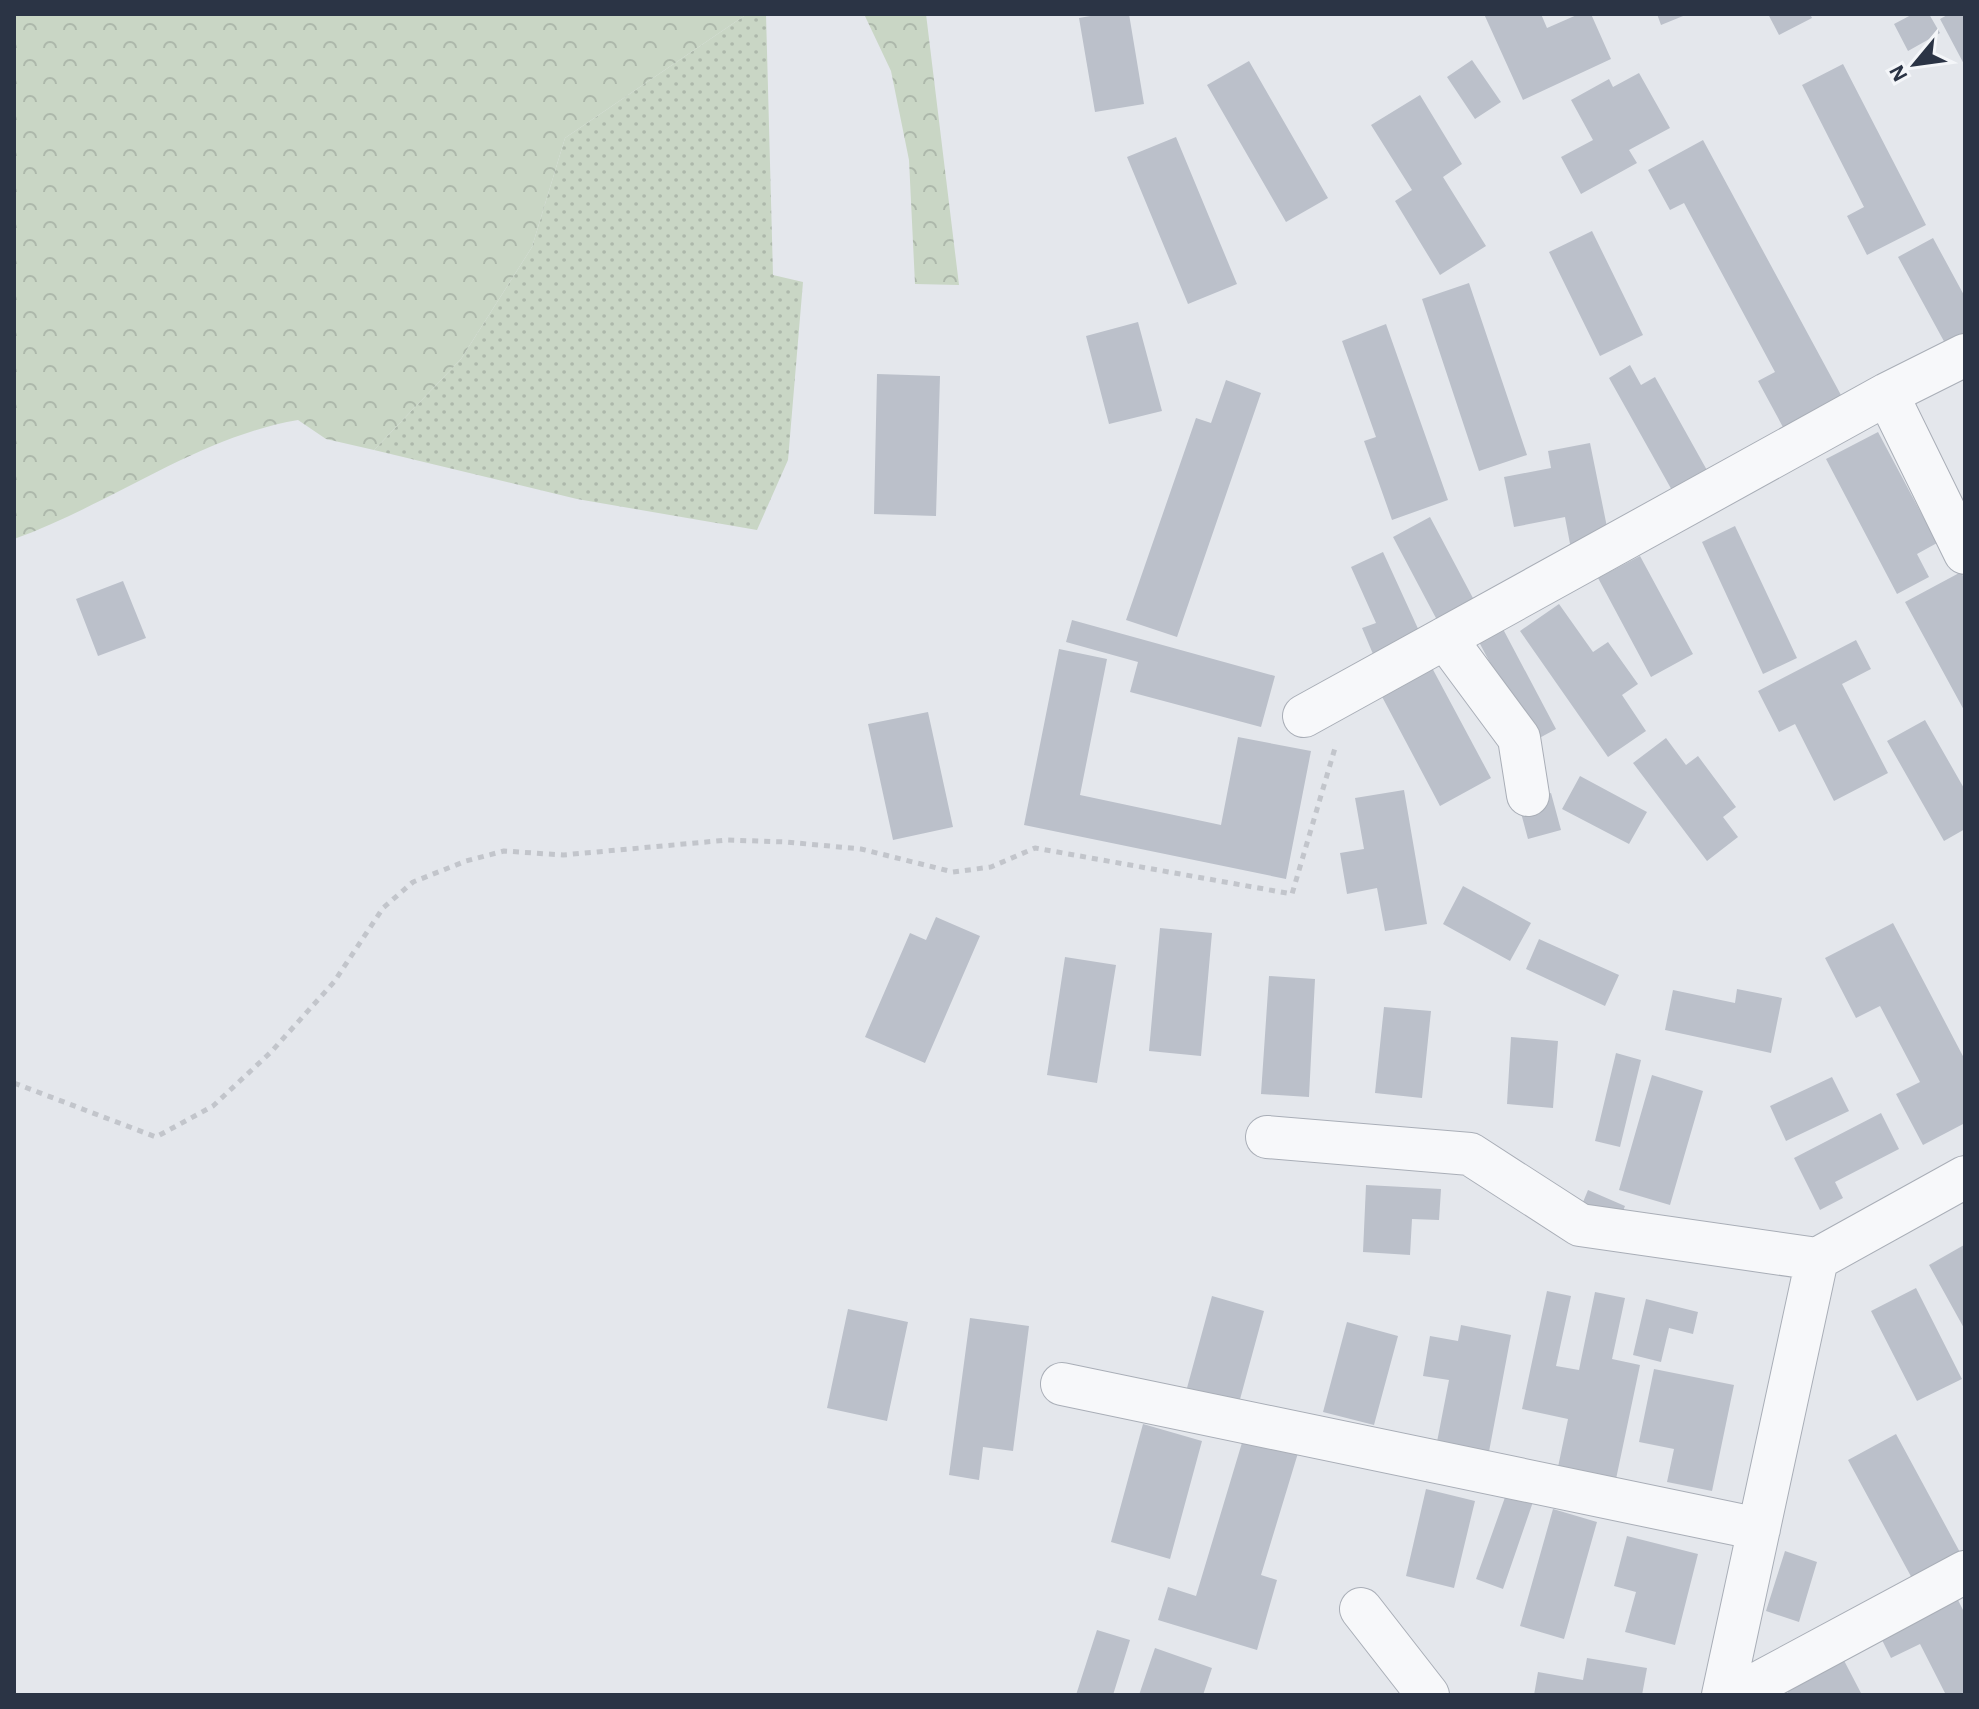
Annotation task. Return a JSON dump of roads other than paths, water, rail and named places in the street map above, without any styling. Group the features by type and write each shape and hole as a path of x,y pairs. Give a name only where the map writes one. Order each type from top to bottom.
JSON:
{"street":[{"path":"1304,716 1887,394 1965,355"},
{"path":"1887,394 1965,553"},
{"path":"1445,638 1519,738 1528,795"},
{"path":"1267,1137 1470,1154 1580,1225 1817,1259 1965,1177"},
{"path":"1723,1695 1817,1259"},
{"path":"1062,1384 1759,1529"},
{"path":"1736,1695 1965,1572"},
{"path":"1361,1609 1428,1695"}]}
